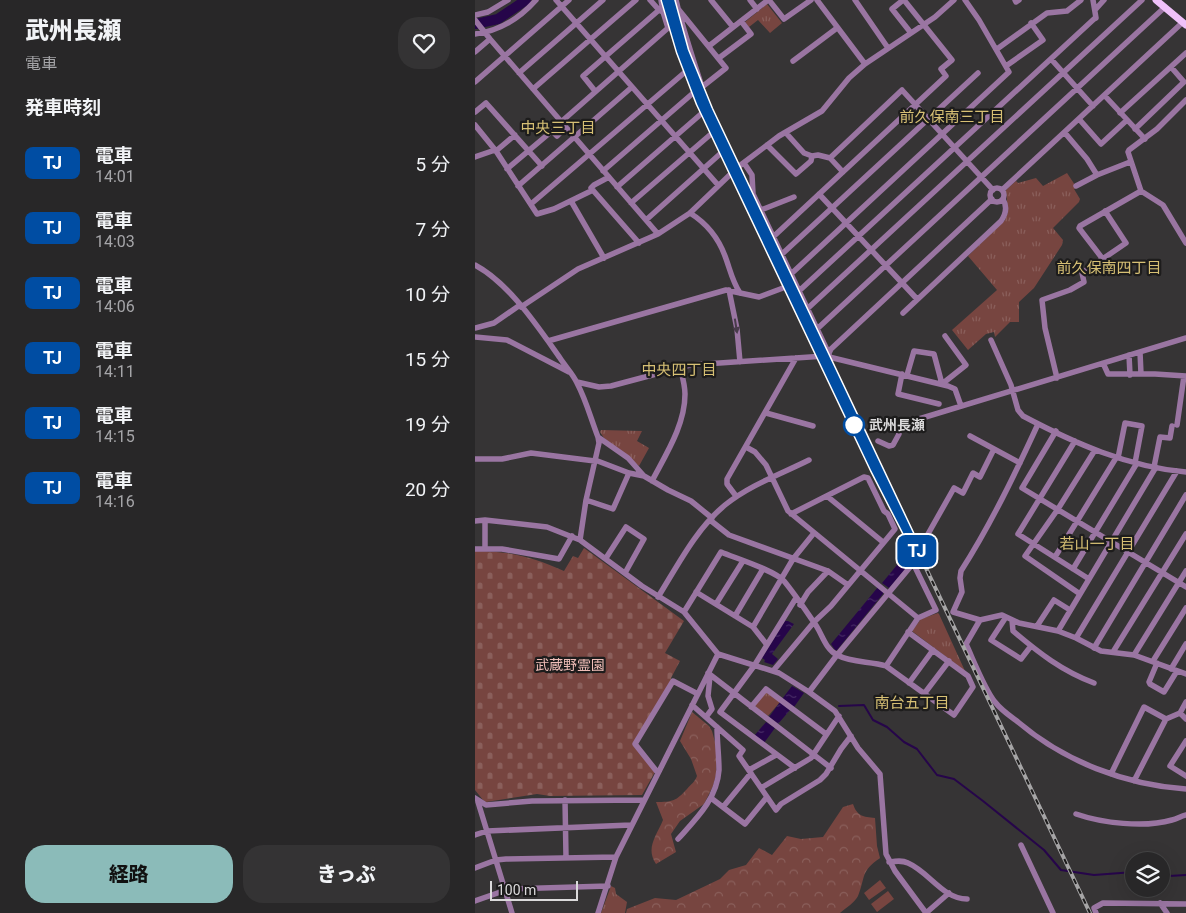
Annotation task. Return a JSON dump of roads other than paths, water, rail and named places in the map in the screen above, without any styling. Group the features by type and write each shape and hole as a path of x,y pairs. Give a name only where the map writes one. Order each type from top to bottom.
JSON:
{"main road":[{"path":"1156,0 1184,24"}],"street":[{"path":"475,15 488,12 508,0"},
{"path":"475,34 516,19 536,0"},
{"path":"556,0 719,185"},
{"path":"475,82 569,0"},
{"path":"519,73 603,0"},
{"path":"533,89 636,0"},
{"path":"650,0 661,11"},
{"path":"561,122 668,28 661,11 661,0"},
{"path":"677,0 679,10 684,32 702,87 727,68 679,10"},
{"path":"711,0 733,27"},
{"path":"750,0 757,9"},
{"path":"709,46 768,0 784,19 811,0"},
{"path":"817,0 865,64"},
{"path":"855,0 888,48"},
{"path":"773,237 946,76 941,70 952,60 903,0 892,9 911,33"},
{"path":"475,328 494,323 578,269 658,234 690,213 733,171 767,145 822,111 849,78 865,64 935,17 954,0"},
{"path":"791,274 1009,72 997,49 965,0"},
{"path":"1015,0 1016,2 1019,0"},
{"path":"997,49 1047,13 1067,11 1081,0"},
{"path":"799,291 1094,19 1093,0"},
{"path":"1095,10 1103,0"},
{"path":"807,309 1142,0"},
{"path":"817,329 1165,7"},
{"path":"595,91 583,76 661,11"},
{"path":"475,20 658,234"},
{"path":"719,58 751,34 741,21"},
{"path":"1006,66 1043,40 1031,23"},
{"path":"1002,190 1184,24"},
{"path":"793,62 837,28"},
{"path":"475,52 490,39"},
{"path":"1121,113 1186,53"},
{"path":"1051,59 1093,106"},
{"path":"1135,129 1184,82 1171,67"},
{"path":"531,204 684,73"},
{"path":"781,255 979,73"},
{"path":"518,186 632,87"},
{"path":"830,158 902,90 993,190"},
{"path":"603,171 692,94"},
{"path":"1105,96 1145,139"},
{"path":"1186,100 1157,129 1129,150 1130,162 1141,191 1163,205 1186,243"},
{"path":"475,112 486,103 542,166"},
{"path":"617,187 701,114"},
{"path":"1079,120 1101,144 1127,120"},
{"path":"475,125 495,150 537,214 554,209 593,190"},
{"path":"507,169 553,131 557,136 566,128"},
{"path":"786,133 804,153 830,158 843,172"},
{"path":"1065,133 1087,159 1097,175"},
{"path":"631,203 711,134"},
{"path":"475,157 495,150 515,135"},
{"path":"767,145 796,174 811,161 813,156"},
{"path":"645,220 720,154"},
{"path":"1076,186 1097,175 1130,162"},
{"path":"744,163 752,175 753,194 829,354"},
{"path":"609,177 591,188 639,243"},
{"path":"992,199 990,195 993,190 998,188 1002,190"},
{"path":"903,312 1001,221 1006,211 1002,190"},
{"path":"1102,258 1079,228 1080,226 1141,191"},
{"path":"819,194 917,299"},
{"path":"761,210 794,197"},
{"path":"992,199 998,202 1003,199"},
{"path":"829,354 831,349 992,199"},
{"path":"571,201 604,258"},
{"path":"1057,378 1045,328 1042,300 1070,290 1084,282 1082,273 1125,243 1105,211"},
{"path":"690,213 704,222 716,238 725,255 732,279 740,293"},
{"path":"475,265 489,273 520,306 548,341 577,382 599,437 580,540"},
{"path":"548,341 729,290 759,297 783,288"},
{"path":"729,290 737,329 740,362"},
{"path":"942,384 966,365 945,336"},
{"path":"475,337 507,340 570,373"},
{"path":"909,422 1186,338"},
{"path":"991,340 1013,391 1020,413 1038,424 1117,458 1186,472"},
{"path":"939,404 895,396 914,352 934,354 942,384"},
{"path":"1140,352 1141,374"},
{"path":"577,382 599,387 611,386 680,367 829,354 955,389 961,406"},
{"path":"1129,355 1130,374"},
{"path":"736,496 727,481 796,358"},
{"path":"1058,631 1155,467 1160,437 1170,438 1184,393 1185,376 1108,374 1103,363"},
{"path":"652,481 671,444 682,413 685,392 680,367"},
{"path":"766,414 813,426"},
{"path":"1055,557 1117,458 1125,423 1142,426 1136,463 1073,569"},
{"path":"1038,424 985,531 961,571 962,592 953,612 980,620 1002,615 1058,631 1101,651 1134,655 1186,674"},
{"path":"878,441 893,446 899,434 897,427"},
{"path":"1056,432 1022,488 1186,588"},
{"path":"970,436 1020,463"},
{"path":"599,437 628,458 644,476 691,501 729,535 828,571 848,585"},
{"path":"1075,441 1018,534 1089,579"},
{"path":"746,447 762,458 791,514 861,569 918,618"},
{"path":"928,534 955,488 963,493 973,474 980,477 994,449"},
{"path":"1079,594 1025,556 1035,544 1095,450"},
{"path":"475,459 502,459 536,453 595,460 629,473 644,476"},
{"path":"658,597 692,542 711,519 736,496 809,460"},
{"path":"1076,638 1177,471"},
{"path":"586,500 613,509 629,473"},
{"path":"773,671 814,622 831,606 895,529 868,478 864,477 791,514"},
{"path":"1094,648 1186,495"},
{"path":"827,496 883,542"},
{"path":"475,521 485,520 547,527 580,540 658,597 684,612 718,654 784,675 839,716 858,748 880,774 885,849 889,862 925,911"},
{"path":"485,520 485,548"},
{"path":"606,558 626,527 644,539 625,573"},
{"path":"753,627 783,579 793,559 814,533"},
{"path":"1113,652 1186,534"},
{"path":"475,549 502,549 559,559 572,536"},
{"path":"684,612 721,552 783,579 814,622 824,642 837,655 846,659 886,666 954,714 973,687 968,676 909,632"},
{"path":"716,604 743,561"},
{"path":"809,692 889,592 911,566 915,566 936,610 918,618 886,666"},
{"path":"735,616 763,569"},
{"path":"801,605 812,587 828,571"},
{"path":"1134,655 1186,571"},
{"path":"696,592 753,627 767,645"},
{"path":"795,768 720,712 754,666 796,598"},
{"path":"1037,626 1054,600 1069,610"},
{"path":"1186,608 1155,662 1150,684 1163,692 1186,644"},
{"path":"1009,618 1013,631 1031,646 1071,674 1094,683"},
{"path":"1009,618 991,640 1021,659 1031,646"},
{"path":"980,620 966,644 994,701 1030,733 1063,754 1111,774 1156,786 1186,788"},
{"path":"909,683 933,650"},
{"path":"598,913 616,857 718,654"},
{"path":"924,694 949,661"},
{"path":"709,674 831,768"},
{"path":"706,717 712,709 708,696 709,674"},
{"path":"658,773 635,744 673,681 698,694"},
{"path":"751,707 766,689 826,734"},
{"path":"1134,781 1165,719 1180,713 1186,702"},
{"path":"692,705 743,750 739,756 776,810 788,799 820,780 831,768 841,749 851,736"},
{"path":"1111,774 1144,707 1165,719"},
{"path":"1180,713 1186,718"},
{"path":"761,788 811,758 839,716"},
{"path":"678,839 711,798 716,785 719,770 717,727"},
{"path":"1186,741 1170,766 1186,776"},
{"path":"723,807 750,771 776,755"},
{"path":"711,798 745,824 767,797"},
{"path":"476,800 486,805 532,800 644,800"},
{"path":"476,800 511,913"},
{"path":"565,800 567,857"},
{"path":"1076,814 1102,821 1143,823 1172,820 1186,815"},
{"path":"475,835 487,831 631,825"},
{"path":"1021,845 1053,913"},
{"path":"475,868 496,860 616,857"},
{"path":"889,862 907,862 949,893 961,899 967,899"},
{"path":"475,901 504,890 608,886"},
{"path":"915,913 925,911 949,893"},
{"path":"1160,903 1167,913"},
{"path":"1096,913 1094,908 1103,904 1186,904"}],"water":[{"path":"902,559 909,565 889,588 882,583"},
{"path":"878,587 883,594 837,650 835,650 831,644"},
{"path":"785,621 794,624 772,654 778,659 773,665 764,662 765,660 762,658"},
{"path":"792,686 804,693 794,707 782,699"},
{"path":"780,702 790,710 778,724 769,717"},
{"path":"766,722 775,728 764,743 754,736"}],"waterway":[{"path":"475,24 498,19 526,0"},
{"path":"839,706 864,705 873,720 887,727 904,742 917,749 937,775 954,779 983,801 1044,850 1061,870 1094,875 1125,873"},
{"path":"1170,876 1186,875"}],"railway":[{"path":"670,0 684,51 708,110 1090,913"}],"train":[{"name":"TJ","path":"666,0 673,28 701,103 875,469 917,551 708,110 684,51 670,0"}],"place":[{"name":"武州長瀬","path":"854,425"}],"district":[{"name":"前久保南三丁目","path":"952,117"},
{"name":"中央三丁目","path":"558,128"},
{"name":"前久保南四丁目","path":"1109,268"},
{"name":"中央四丁目","path":"679,370"},
{"name":"若山一丁目","path":"1097,544"},
{"name":"南台五丁目","path":"912,703"}],"park label":[{"name":"武蔵野霊園","path":"570,665"}]}
